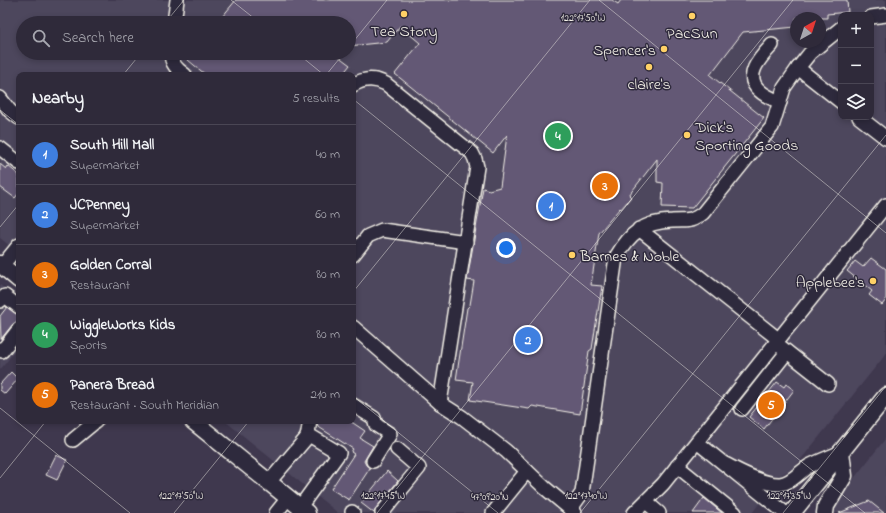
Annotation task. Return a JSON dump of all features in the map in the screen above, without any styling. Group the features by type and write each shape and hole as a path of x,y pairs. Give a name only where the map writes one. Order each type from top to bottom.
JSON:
{"main road":[{"path":"1,265 16,277"},
{"path":"792,513 886,396"},
{"path":"200,424 298,506"},
{"path":"825,513 826,506 844,476 841,452"}],"lane":[{"path":"175,16 177,0"},
{"path":"874,17 886,15"},
{"path":"356,330 440,403 462,417 506,451 572,511 582,493 616,257 624,243 639,229 659,222 695,220 703,213 772,127 784,88 798,68 810,53 838,30"},
{"path":"772,45 758,61 752,74 754,85 760,92 780,102"},
{"path":"172,60 174,66 181,72"},
{"path":"798,68 838,100"},
{"path":"356,84 364,80 373,79 381,81 472,153 475,159 477,167 440,403"},
{"path":"0,98 10,111 16,116"},
{"path":"863,120 886,138"},
{"path":"0,148 16,161"},
{"path":"635,513 664,484 886,205"},
{"path":"639,229 777,341 787,352 828,384"},
{"path":"356,251 368,236 382,230 466,242"},
{"path":"1,265 16,248"},
{"path":"16,282 2,298 16,305"},
{"path":"0,349 2,350 16,333"},
{"path":"742,409 787,352"},
{"path":"356,407 374,418 376,425 390,434 373,461"},
{"path":"73,440 92,424"},
{"path":"268,482 307,436 309,424"},
{"path":"276,513 298,506 339,453 309,434 307,436"},
{"path":"697,442 785,513"},
{"path":"382,513 418,468 397,449"},
{"path":"724,464 765,482 781,484 788,483 809,466 841,452"},
{"path":"677,466 735,513"},
{"path":"493,513 527,471"},
{"path":"646,502 660,513"}],"shaded area":[{"path":"0,0 886,0 886,354 794,468 782,474 752,513 338,513 229,424 356,424 356,72 16,72 16,251 0,238"},
{"path":"0,285 16,298 16,350 0,370"},
{"path":"886,438 886,513 835,513 836,501"}],"building":[{"path":"236,0 612,0 618,4 621,0 847,0 848,12 827,14 826,18 826,12 790,12 790,28 743,32 710,75 764,118 692,208 662,207 663,183 657,182 657,159 629,195 631,197 599,233 591,285 602,286 592,349 589,351 580,414 532,406 529,409 470,400 473,382 456,380 467,308 470,305 474,281 467,280 483,188 489,190 500,187 507,135 493,153 395,74 420,43 400,26 387,42 356,45 356,16 223,16"},
{"path":"188,60 343,60 350,65 344,72 202,72"},
{"path":"0,164 6,169 8,166 16,173 16,197 15,198 0,187"},
{"name":"Applebee's","path":"871,258 886,269 886,300 882,305 869,295 872,291 847,271 855,261 863,267"},
{"path":"7,307 16,314 16,322 13,324 1,339 0,316"},
{"path":"11,372 16,377 16,381 5,394 0,390 0,384"},
{"path":"777,382 784,387 786,384 794,390 764,429 749,417"},
{"path":"317,424 354,424 365,431 360,438 373,446 364,461 370,468 349,500 331,489 354,454 351,452 353,449 317,426"},
{"path":"56,455 67,460 57,480 46,475"},
{"path":"387,471 398,481 376,508 374,513 361,503"},
{"path":"704,498 722,513 693,513"},
{"path":"869,501 884,513 839,513"}],"place":[{"name":"Tea Story","path":"404,14"},
{"name":"PacSun","path":"692,16"},
{"name":"Spencer's","path":"664,49"},
{"name":"claire's","path":"649,67"},
{"name":"Dick's Sporting Goods","path":"687,135"},
{"name":"WiggleWorks Kids","path":"558,136"},
{"name":"Golden Corral","path":"605,186"},
{"name":"South Hill Mall","path":"551,206"},
{"name":"Barnes & Noble","path":"572,255"},
{"name":"Applebee's","path":"873,281"},
{"name":"JCPenney","path":"528,340"},
{"name":"Panera Bread","path":"771,405"}]}
